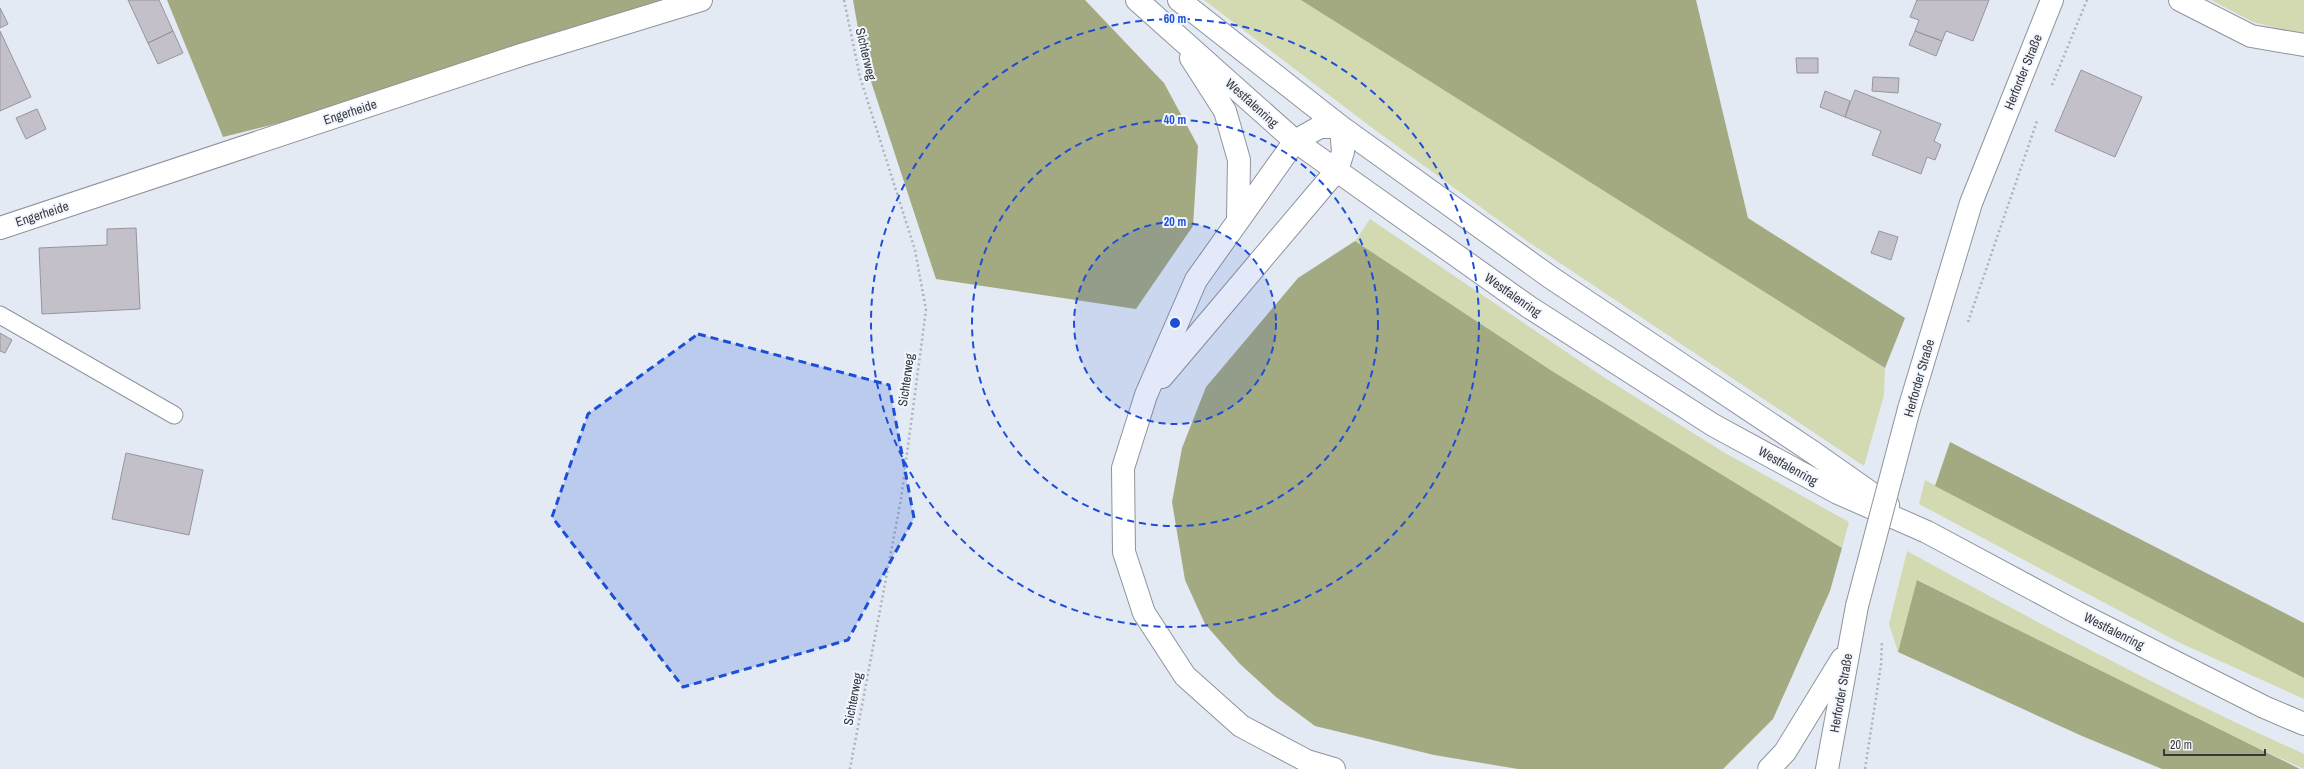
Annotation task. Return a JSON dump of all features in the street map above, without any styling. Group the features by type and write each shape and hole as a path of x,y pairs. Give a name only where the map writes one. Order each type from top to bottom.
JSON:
{"main road":[{"name":"Engerheide","path":"0,228 522,55 701,0"},
{"name":"Westfalenring","path":"1137,0 1295,141 1529,307 1713,425 1838,493 1927,532 2076,612 2264,706 2304,724"},
{"name":"Westfalenring","path":"1179,0 1341,127 1550,277 1814,453 1927,532"},
{"name":"Herforder Straße","path":"1827,769 1857,606 1909,409 1971,204 2052,0"},
{"path":"2180,0 2251,36 2304,45"},
{"path":"1176,35 1225,111 1239,160 1238,218"},
{"path":"1146,395 1337,170 1343,152 1341,127 1320,127 1295,141 1238,218 1196,280 1146,395 1123,468 1124,552 1144,613 1185,676 1241,726 1307,760 1334,769"},
{"path":"1769,769 1785,752 1848,649"}],"lane":[{"path":"0,315 174,415"}],"path":[{"name":"Sichterweg","path":"844,0 860,77 915,250 926,310 901,498 850,769"},
{"path":"2049,91 2087,0"},
{"path":"1967,323 2038,120"},
{"path":"1866,769 1881,665 1882,635"}],"highlighted area":[{"path":"698,334 889,385 914,518 848,640 683,687 552,517 588,414"}],"green space":[{"path":"167,0 686,0 279,123 223,137"},
{"path":"853,0 1085,0 1164,83 1198,146 1193,226 1136,309 936,279 863,57"},
{"path":"1204,0 1302,0 1885,368 1884,395 1864,466 1527,241 1375,130"},
{"path":"1301,0 1696,0 1748,218 1905,318 1885,368"},
{"path":"2211,0 2304,0 2304,35 2253,22"},
{"path":"1370,219 1605,378 1725,453 1849,522 1842,548 1552,371 1355,241"},
{"path":"1355,241 1552,371 1842,548 1830,591 1773,719 1723,769 1518,769 1434,755 1315,726 1276,697 1240,664 1205,624 1185,580 1172,502 1182,448 1206,387 1298,278"},
{"path":"1950,442 2304,623 2304,678 1935,486"},
{"path":"1925,480 2304,678 2304,699 2178,642 1919,504"},
{"path":"1907,551 2104,657 2203,707 2304,754 2304,769 2230,735 1918,580 1898,652 1889,624"},
{"path":"1917,580 2300,769 2162,769 2082,736 1898,652"}],"building":[{"path":"128,0 159,0 173,31 148,43"},
{"path":"1917,0 1989,0 1973,41 1946,31 1942,41 1915,31 1919,20 1910,17"},
{"path":"0,8 8,24 0,28"},
{"path":"0,31 31,97 0,111"},
{"path":"173,31 183,53 158,64 148,43"},
{"path":"1915,31 1942,41 1936,56 1909,45"},
{"path":"1796,58 1818,58 1818,73 1797,73"},
{"path":"2081,70 2142,97 2115,157 2055,131"},
{"path":"1873,77 1899,78 1898,93 1872,91"},
{"path":"1855,90 1941,124 1934,141 1941,145 1935,160 1927,157 1921,174 1872,155 1881,131 1845,117"},
{"path":"1825,91 1850,101 1845,117 1820,107"},
{"path":"37,109 46,129 26,139 16,118"},
{"path":"136,228 140,309 42,314 39,248 107,245 107,229"},
{"path":"1879,231 1898,237 1891,260 1871,253"},
{"path":"0,333 12,340 5,353 0,351"},
{"path":"126,453 203,470 189,535 112,519"}]}
